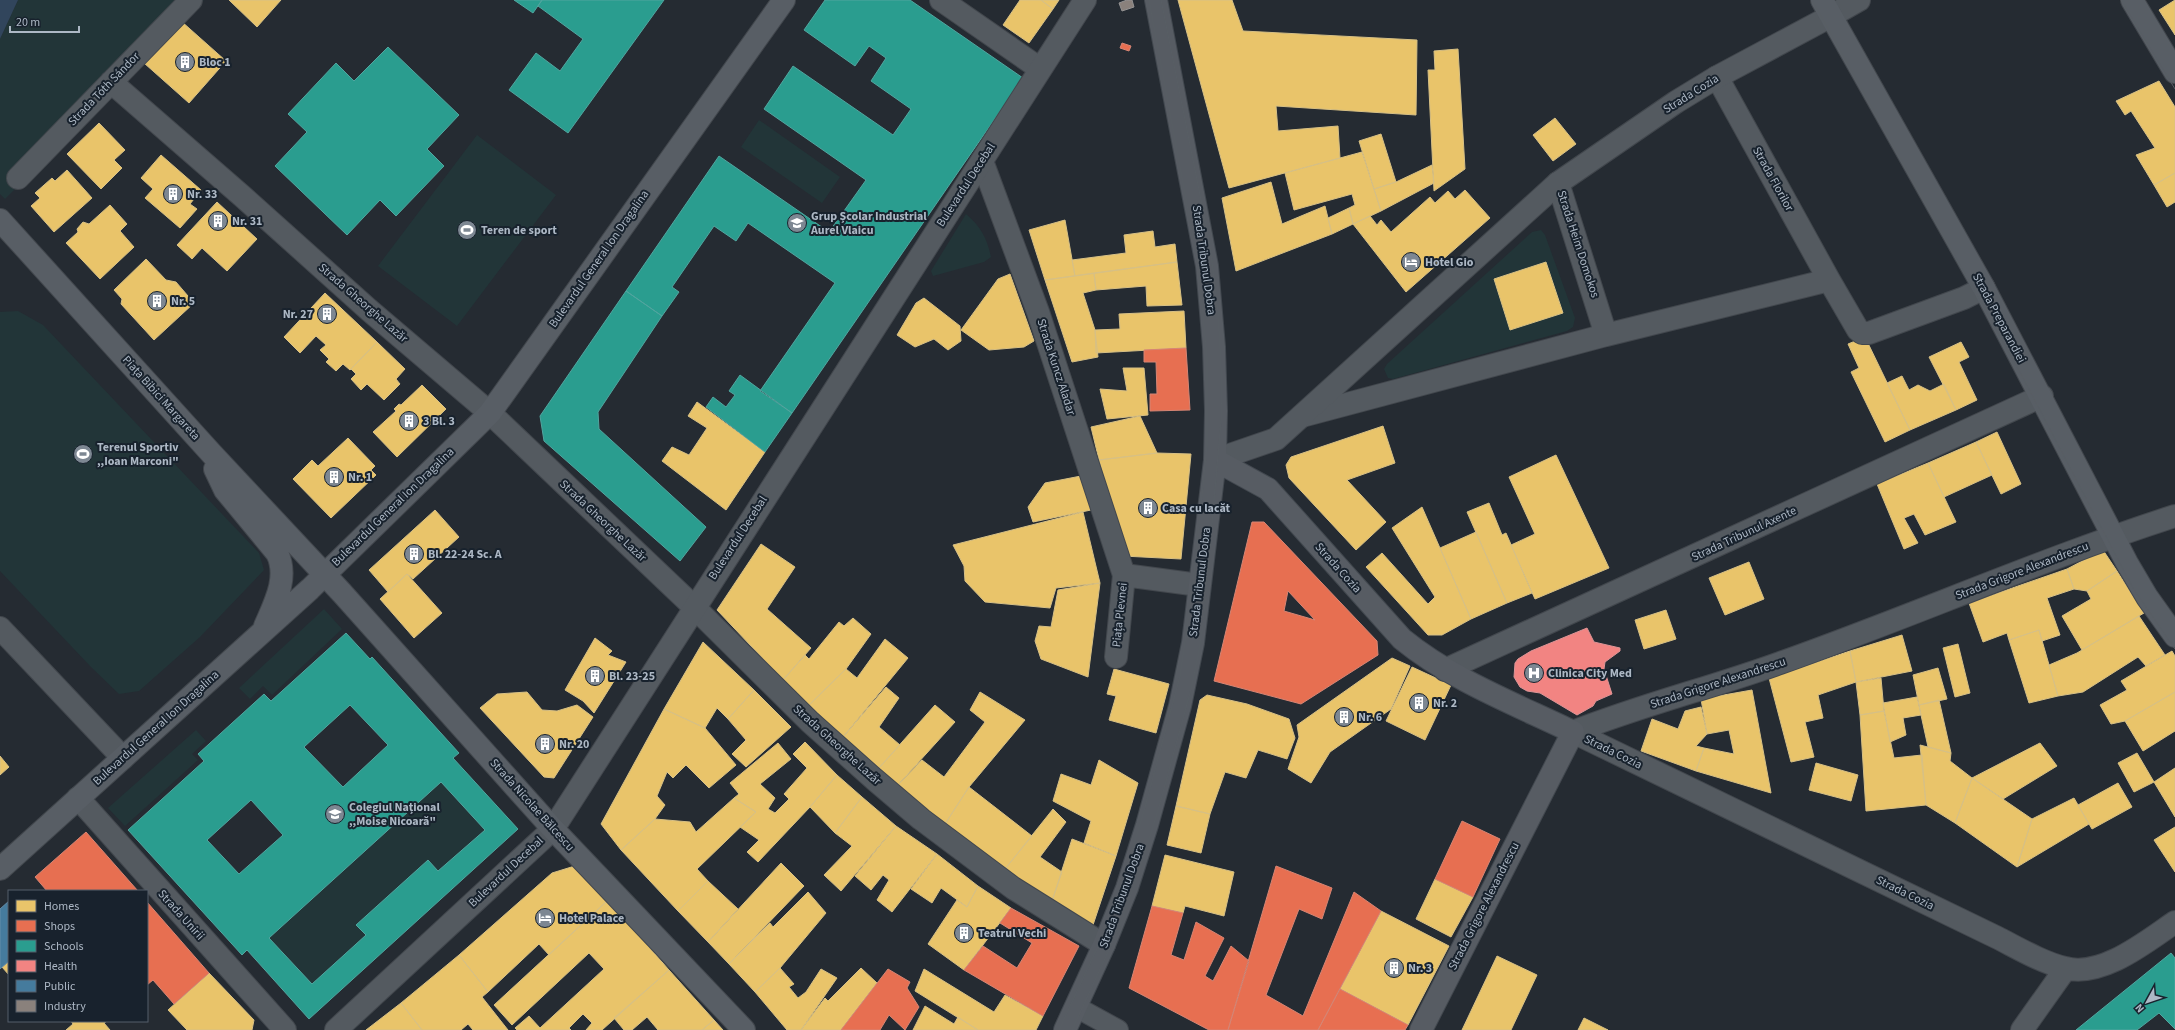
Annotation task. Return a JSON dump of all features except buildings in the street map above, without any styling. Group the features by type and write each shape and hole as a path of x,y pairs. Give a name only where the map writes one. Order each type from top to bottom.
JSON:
{"main road":[{"name":"Bulevardul General Ion Dragalina","path":"0,869 264,631 325,574 490,413 784,0"},
{"name":"Strada Tribunul Dobra","path":"1065,1030 1104,945 1137,859 1180,706 1193,643 1215,460 1216,411 1214,347 1207,266 1156,0"},
{"path":"2132,0 2175,72"},
{"name":"Strada Preparandiei","path":"1826,8 1984,288 2147,597 2175,636"},
{"name":"Piața Bibici Margareta","path":"0,220 211,453 325,574"},
{"path":"211,453 215,470 225,490 277,553 281,560 282,573 279,593 264,631"},
{"name":"Strada Cozia","path":"1215,460 1268,489 1402,639 1445,670 1573,732"},
{"name":"Strada Nicolae Bălcescu","path":"325,574 553,829 744,1030"},
{"name":"Strada Grigore Alexandrescu","path":"1421,1030 1573,732"}],"street":[{"name":"Strada Tóth Sándor","path":"18,178 191,0"},
{"path":"941,0 1040,68"},
{"name":"Bulevardul Decebal","path":"336,1030 553,829 694,607 1085,0"},
{"name":"Strada Cozia","path":"1558,183 1621,139 1826,8 1859,0"},
{"name":"Strada Florilor","path":"1717,77 1858,330 1862,333 1869,333 1964,298 1984,288"},
{"name":"Strada Gheorghe Lazăr","path":"111,82 248,201 369,310 490,413 694,607 810,722 921,819 1013,888 1104,945"},
{"name":"Strada Kuncz Aladar","path":"982,161 1038,312 1124,575"},
{"name":"Strada Heim Domokos","path":"1215,460 1276,438 1558,183 1606,335 1302,416"},
{"path":"1606,335 1829,280"},
{"name":"Strada Tribunul Axente","path":"1445,670 2042,396"},
{"name":"Strada Grigore Alexandrescu","path":"1573,732 1612,717 1780,663 2114,535 2175,516"},
{"name":"Piața Plevnei","path":"1116,657 1124,575 1199,585"},
{"path":"0,628 123,758"},
{"name":"Strada Cozia","path":"1573,732 1996,937 2066,968"},
{"name":"Strada Unirii","path":"78,798 285,1030"},
{"path":"2022,1030 2066,968 2084,969 2116,959 2136,949 2175,922"},
{"path":"1076,1007 1118,1030"}],"green space":[{"path":"18,0 204,0 5,199 0,194 0,39"},
{"path":"759,120 840,177 822,203 741,147"},
{"name":"Teren de sport","path":"477,135 556,195 457,326 378,266"},
{"path":"966,214 983,233 988,244 991,257 984,262 933,276 931,271"},
{"path":"1541,230 1545,235 1575,318 1573,327 1567,331 1393,379 1388,378 1384,369 1387,364 1532,232"},
{"name":"Terenul Sportiv ,,Ioan Marconi\"","path":"18,311 43,325 259,553 264,570 200,637 139,691 119,694 91,667 0,571 0,312"},
{"path":"324,609 342,629 272,695 263,686 250,699 239,688"},
{"path":"196,730 206,741 192,754 198,760 125,826 108,808"},
{"path":"441,782 485,830 438,871 357,925 366,935 312,984 269,938"}],"water":[{"path":"0,0 18,0 0,39"}],"tram line":[{"path":"1059,1030 1100,942 1118,896 1144,811 1180,676 1193,584 1207,446 1207,357 1198,264 1149,0"},
{"path":"1072,1030 1120,926 1159,807 1191,689 1203,625 1221,421 1222,386 1218,312 1210,245 1161,0"},
{"path":"1812,0 2021,374 2133,588 2175,649"},
{"path":"2121,0 2175,89"}],"place":[{"name":"Bloc 1","path":"185,62"},
{"name":"Nr. 33","path":"173,194"},
{"name":"Nr. 31","path":"218,221"},
{"name":"Grup Școlar Industrial Aurel Vlaicu","path":"797,223"},
{"name":"Teren de sport","path":"467,230"},
{"name":"Hotel Gio","path":"1411,262"},
{"name":"Nr. 5","path":"157,301"},
{"name":"Nr. 27","path":"327,314"},
{"name":"3 Bl. 3","path":"409,421"},
{"name":"Terenul Sportiv ,,Ioan Marconi\"","path":"83,454"},
{"name":"Nr. 1","path":"334,477"},
{"name":"Casa cu lacăt","path":"1148,508"},
{"name":"Bl. 22-24 Sc. A","path":"414,554"},
{"name":"Clinica City Med","path":"1534,673"},
{"name":"Bl. 23-25","path":"595,676"},
{"name":"Nr. 2","path":"1419,703"},
{"name":"Nr. 6","path":"1344,717"},
{"name":"Nr. 20","path":"545,744"},
{"name":"Colegiul Național ,,Moise Nicoară\"","path":"335,814"},
{"name":"Hotel Palace","path":"545,918"},
{"name":"Teatrul Vechi","path":"964,933"},
{"name":"Nr. 3","path":"1394,968"}]}
